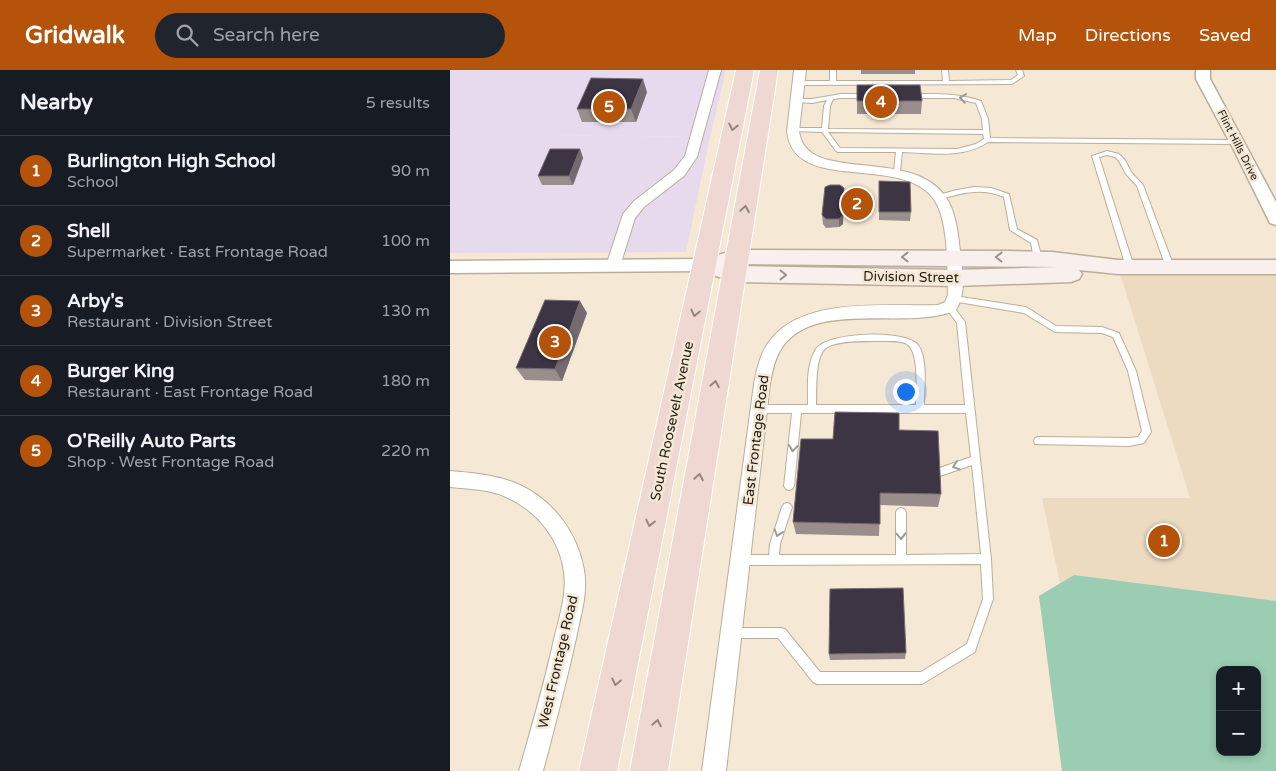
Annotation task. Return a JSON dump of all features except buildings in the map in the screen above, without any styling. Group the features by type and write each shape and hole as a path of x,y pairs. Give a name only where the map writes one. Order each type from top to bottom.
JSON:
{"highway":[{"name":"South Roosevelt Avenue","path":"598,771 745,70"},
{"path":"649,771 769,70"}],"main road":[{"name":"Division Street","path":"735,266 952,257 1038,259 1124,267 1276,267"},
{"name":"Division Street","path":"705,265 955,278 1058,275 1124,267"}],"street":[{"path":"613,266 628,217 634,209 678,173 691,157 715,70"},
{"name":"Flint Hills Drive","path":"1203,70 1204,79 1276,219"},
{"path":"799,76 794,140 802,153 821,164 844,168 897,171 918,178 933,188 940,197 947,212 955,278 952,303"},
{"name":"Division Street","path":"450,267 705,265"},
{"name":"East Frontage Road","path":"714,771 759,409 765,367 770,353 779,340 800,325 834,314 919,313 940,311 952,303"},
{"name":"West Frontage Road","path":"450,479 483,482 500,486 528,500 553,522 571,555 575,582 573,605 564,648 531,771"}],"lane":[{"path":"833,70 833,83"},
{"path":"945,70 946,84"},
{"path":"799,76 833,83 946,84 1012,82 1021,76 1019,70"},
{"path":"797,100 812,101 842,96 880,96"},
{"path":"829,98 825,133 838,150 963,151 979,147 986,136 985,119 979,102 969,98 948,96 900,96"},
{"path":"794,130 1238,142"},
{"path":"897,171 898,150"},
{"path":"1124,267 1095,156 1107,153 1117,155 1122,160 1128,173 1140,185 1170,267"},
{"path":"940,197 962,189 996,190 1007,196 1014,230 1034,242 1038,259"},
{"path":"731,633 781,633 817,678 922,678 971,648 988,599 986,559 961,322 952,303"},
{"path":"952,303 1026,310 1055,329 1102,330 1116,335 1122,343 1132,371 1147,432 1141,440 1129,442 1038,441"},
{"path":"812,409 814,358 822,346 832,341 864,338 901,339 910,342 917,350 920,409"},
{"path":"759,409 969,409"},
{"path":"789,486 797,409"},
{"path":"937,473 975,460"},
{"path":"773,560 775,544 787,507"},
{"path":"900,512 901,559"},
{"path":"740,560 986,559"}],"shaded area":[{"path":"450,70 577,70 547,135 710,137 686,252 450,253"},
{"path":"577,70 726,70 710,137 546,135"},
{"path":"1118,267 1276,267 1276,771 1062,771 1039,596 1060,583 1042,498 1190,498"}],"green space":[{"path":"1074,575 1276,601 1276,771 1062,771 1039,596"}],"place":[{"name":"Burger King","path":"881,102"},
{"name":"O'Reilly Auto Parts","path":"609,107"},
{"name":"Shell","path":"857,204"},
{"name":"Arby's","path":"555,342"},
{"name":"Burlington High School","path":"1164,541"}]}
